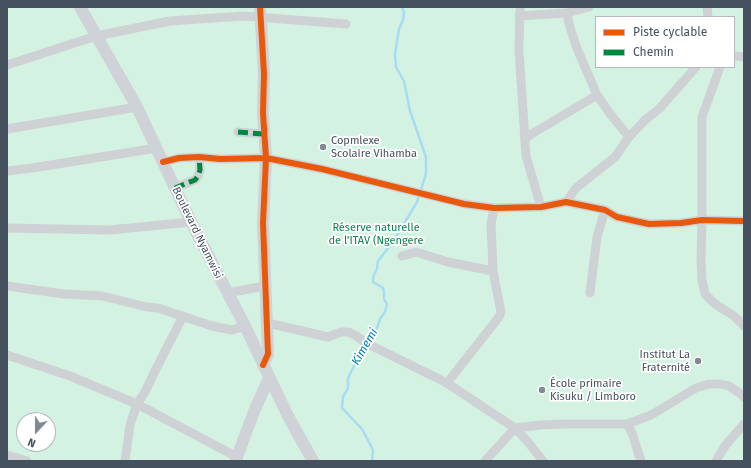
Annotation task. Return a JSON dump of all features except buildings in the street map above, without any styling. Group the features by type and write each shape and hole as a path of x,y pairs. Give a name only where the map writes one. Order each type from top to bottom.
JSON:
{"main road":[{"name":"Boulevard Nyamwisi","path":"80,7 137,107 191,222 245,326 269,378 313,461"},
{"path":"260,12 264,74 264,134 266,158 263,223 268,323 268,354 263,365"},
{"path":"236,459 269,378"}],"street":[{"path":"541,207 526,156 519,50 520,12 567,13 589,7"},
{"path":"7,65 96,36 170,21 243,16 260,12 346,24"},
{"path":"567,13 576,46 598,95 611,115 629,137"},
{"path":"566,202 576,188 615,157 629,137 645,120 659,109 695,68"},
{"path":"720,68 702,118 702,220 700,260 705,294 716,304 734,316 744,326"},
{"path":"525,138 598,95"},
{"path":"7,129 137,107"},
{"path":"238,132 264,134"},
{"path":"7,170 32,168 157,148"},
{"path":"163,162 179,158 199,157 220,159 266,158 322,169 464,204 494,208 541,207 566,202 605,210 618,217 649,224 681,223 702,220 744,221"},
{"path":"175,188 195,180 200,170 199,157"},
{"path":"447,383 499,317 501,312 493,271 491,224 494,208"},
{"path":"590,293 597,237 605,210"},
{"path":"7,228 109,230 191,222"},
{"path":"402,256 416,252 448,262 493,271"},
{"path":"7,286 64,294 102,296 147,307 158,308 212,326 232,330 245,326"},
{"path":"227,293 266,286"},
{"path":"125,461 130,424 137,404 145,392 183,316"},
{"path":"268,323 328,337 341,332 348,332 366,343 447,383 514,428 543,461"},
{"path":"7,355 70,376 137,404 236,459"},
{"path":"485,461 514,428 563,424 627,424 651,415 696,388 709,384 722,384 729,386 744,397"},
{"path":"627,424 632,433 641,461"},
{"path":"716,461 725,446 744,424"},
{"path":"7,455 27,461"}],"green space":[{"name":"Réserve naturelle de l'ITAV (Ngengere","path":"7,7 744,7 744,461 7,461"}],"waterway":[{"name":"Kimemi","path":"372,461 373,450 362,429 342,408 343,397 348,388 348,378 366,343 374,337 380,319 385,312 387,304 384,299 383,288 373,282 378,261 393,242 417,202 426,174 426,157 410,111 404,81 396,67 395,54 399,29 403,20 404,12 402,7"}],"marked path":[{"path":"238,132 264,134"},
{"path":"175,188 195,180 200,170 199,157"}],"cycle path":[{"path":"260,7 264,74 263,113 266,158 263,223 268,354 263,365"},
{"path":"163,162 179,158 199,157 220,159 266,158 322,169 464,204 494,208 541,207 566,202 605,210 617,217 649,224 681,223 702,220 744,221"}],"place":[{"name":"Copmlexe Scolaire Vihamba","path":"323,147"},
{"name":"Institut La Fraternité","path":"698,361"},
{"name":"École primaire Kisuku / Limboro","path":"542,390"}]}
